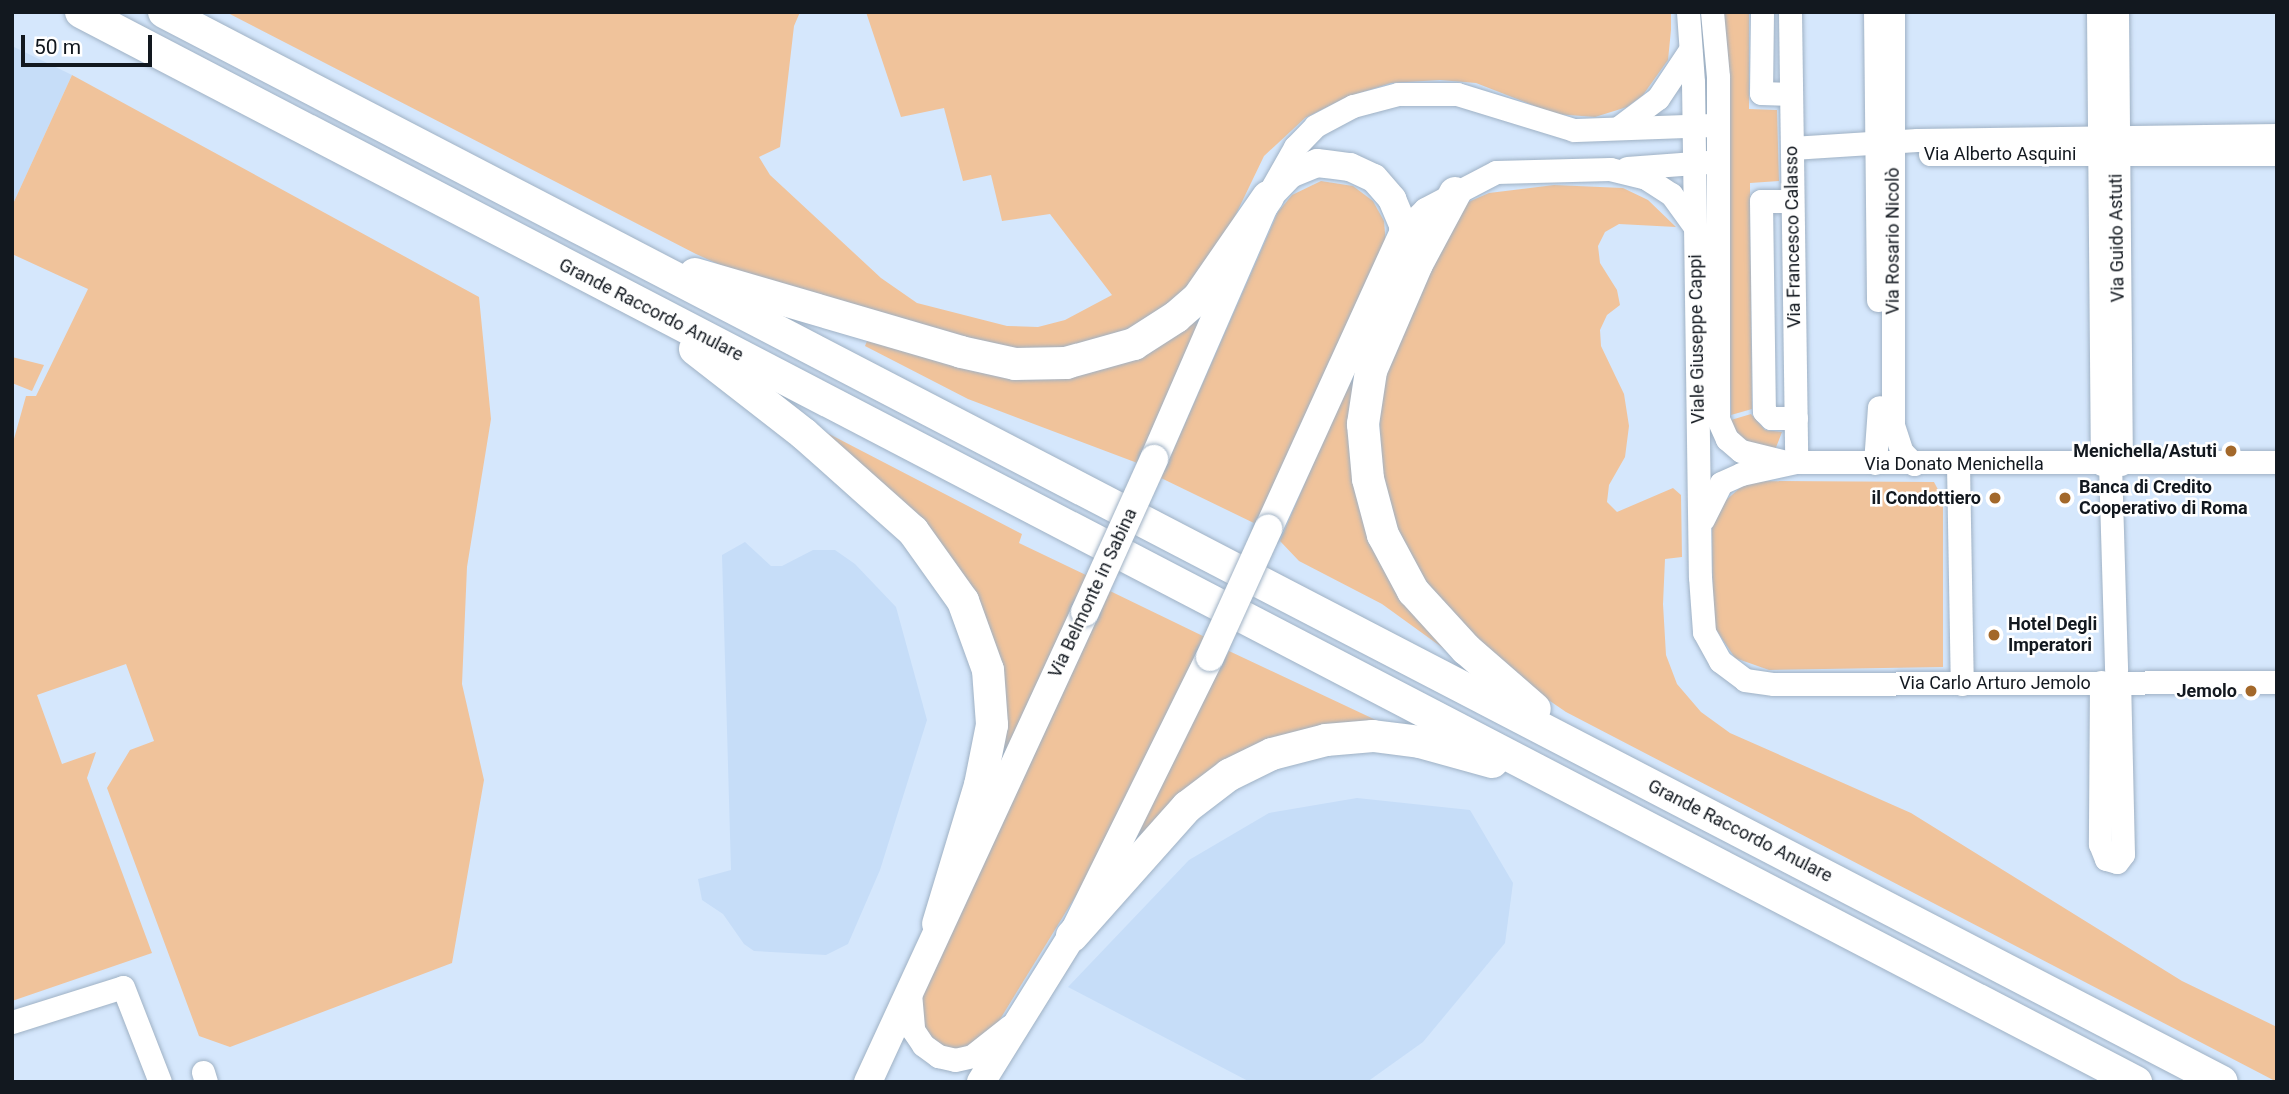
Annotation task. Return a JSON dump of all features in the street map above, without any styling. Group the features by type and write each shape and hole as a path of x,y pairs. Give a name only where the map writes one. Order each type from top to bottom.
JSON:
{"highway":[{"name":"Grande Raccordo Anulare","path":"81,12 2136,1082"},
{"name":"Grande Raccordo Anulare","path":"164,12 2221,1082"},
{"path":"1386,331 1455,193"},
{"path":"646,263 716,278 806,310 961,352 1015,364 1066,363 1133,344 1176,317 1198,298 1268,197"},
{"path":"1405,229 1406,258 1386,331 1367,385 1363,424 1370,491 1392,556 1421,601 1490,673 1619,769"},
{"path":"637,303 804,434 913,531 963,601 988,670 992,725 980,785 938,924"},
{"path":"1072,936 1187,807 1235,771 1280,751 1326,740 1384,736 1563,783"}],"main road":[{"name":"Via Belmonte in Sabina","path":"868,1082 938,924 1085,612 1268,197 1290,174 1310,164 1350,167 1384,188 1405,229 1210,657 1072,936 981,1082"}],"street":[{"name":"Viale Giuseppe Cappi","path":"1688,12 1694,126 1704,632 1720,661"},
{"name":"Viale Giuseppe Cappi","path":"1712,12 1718,125 1717,419 1727,439 1741,451 1796,462"},
{"path":"1762,12 1761,93 1791,93"},
{"name":"Via Francesco Calasso","path":"1790,12 1796,462"},
{"name":"Via Rosario Nicolò","path":"1875,12 1885,144 1893,425 1902,453 1914,464"},
{"name":"Via Rosario Nicolò","path":"1875,463 1880,426 1885,144 1893,12"},
{"name":"Via Guido Astuti","path":"2098,12 2108,145 2112,678"},
{"name":"Via Guido Astuti","path":"2108,145 2117,12"},
{"path":"1616,129 1658,98 1690,50"},
{"name":"Via Belmonte in Sabina","path":"1268,197 1295,147 1315,126 1353,106 1398,94 1457,94 1547,124 1574,130 1718,125"},
{"name":"Via Alberto Asquini","path":"2108,145 2277,135"},
{"name":"Via Alberto Asquini","path":"1792,148 1917,140 2108,145 2277,154"},
{"path":"1610,169 1718,162"},
{"name":"Via Belmonte in Sabina","path":"1405,229 1418,213 1496,173 1610,169 1646,178 1671,194 1695,227"},
{"path":"1792,201 1761,201 1764,411 1771,418 1796,418"},
{"name":"Via Donato Menichella","path":"1700,524 1721,484 1741,474 1796,462 1958,465 2277,462"},
{"path":"1958,465 1962,684"},
{"name":"Via Carlo Arturo Jemolo","path":"1720,661 1745,680 1765,683 1962,684 2112,678 2277,682"},
{"path":"2112,678 2123,854 2117,862 2106,859 2100,844 2112,678"},
{"name":"Via Belmonte in Sabina","path":"910,986 913,1030 930,1052 948,1059 981,1051 1033,1001"},
{"path":"12,1022 123,987 160,1082"}],"shaded area":[{"path":"226,12 800,12 794,26 780,147 759,157 770,175 881,278 917,303 1007,326 1038,327 1065,320 1112,295 1050,214 1002,221 991,175 963,181 944,108 901,117 866,12 1671,12 1671,30 1668,60 1643,95 1627,107 1595,117 1555,114 1476,83 1440,80 1391,83 1347,97 1305,118 1264,156 1212,264 1150,325 1044,359 773,289 696,254"},
{"path":"1720,12 1749,12 1749,109 1777,110 1779,181 1750,183 1752,409 1731,415"},
{"path":"12,46 72,75 12,206"},
{"path":"72,75 479,297 491,419 467,567 462,684 484,780 452,963 230,1047 199,1036 107,788 130,750 154,741 126,664 37,695 62,764 96,752 87,778 152,953 12,1001 12,446 26,396 36,396 88,289 12,254 12,206"},
{"path":"1321,181 1353,186 1373,201 1384,221 1386,245 1260,526 1161,478 1278,212 1292,195"},
{"path":"1554,185 1623,188 1648,200 1676,227 1619,224 1605,232 1598,246 1600,263 1617,290 1620,305 1607,315 1600,330 1601,346 1624,394 1629,426 1625,457 1609,485 1607,502 1617,512 1673,488 1681,495 1682,557 1665,559 1663,604 1666,655 1677,684 1701,712 1730,733 1911,813 2182,981 2277,1027 2277,1082 1566,712 1502,668 1417,576 1395,533 1382,479 1378,388 1434,248 1466,203 1489,193"},
{"path":"1211,296 1140,464 968,399 865,346 867,341 1030,378"},
{"path":"12,357 44,365 32,391 12,383"},
{"path":"1359,367 1355,424 1447,651 1382,604 1299,561 1280,541 1354,368"},
{"path":"1751,414 1765,430 1782,432 1775,450 1759,450 1735,434 1731,420"},
{"path":"806,422 1022,534 1019,543 1088,576 991,789 980,616"},
{"path":"1758,481 1934,482 1943,499 1943,667 1769,670 1735,658 1713,625 1712,528 1725,501 1741,487"},
{"path":"745,542 771,566 782,566 813,550 835,550 855,564 896,607 927,720 880,870 848,944 826,955 754,951 744,944 723,914 702,900 698,879 731,870 722,555"},
{"path":"1110,591 1207,638 1088,876 988,1039 963,1054 927,1043 917,1004"},
{"path":"1229,651 1395,729 1291,741 1114,872"},
{"path":"1357,798 1470,810 1513,883 1505,943 1423,1042 1367,1082 1250,1082 1068,987 1189,860 1269,813"}],"place":[{"name":"Menichella/Astuti","path":"2231,451"},
{"name":"il Condottiero","path":"1995,498"},
{"name":"Banca di Credito Cooperativo di Roma","path":"2065,498"},
{"name":"Hotel Degli Imperatori","path":"1994,635"},
{"name":"Jemolo","path":"2251,691"}]}
